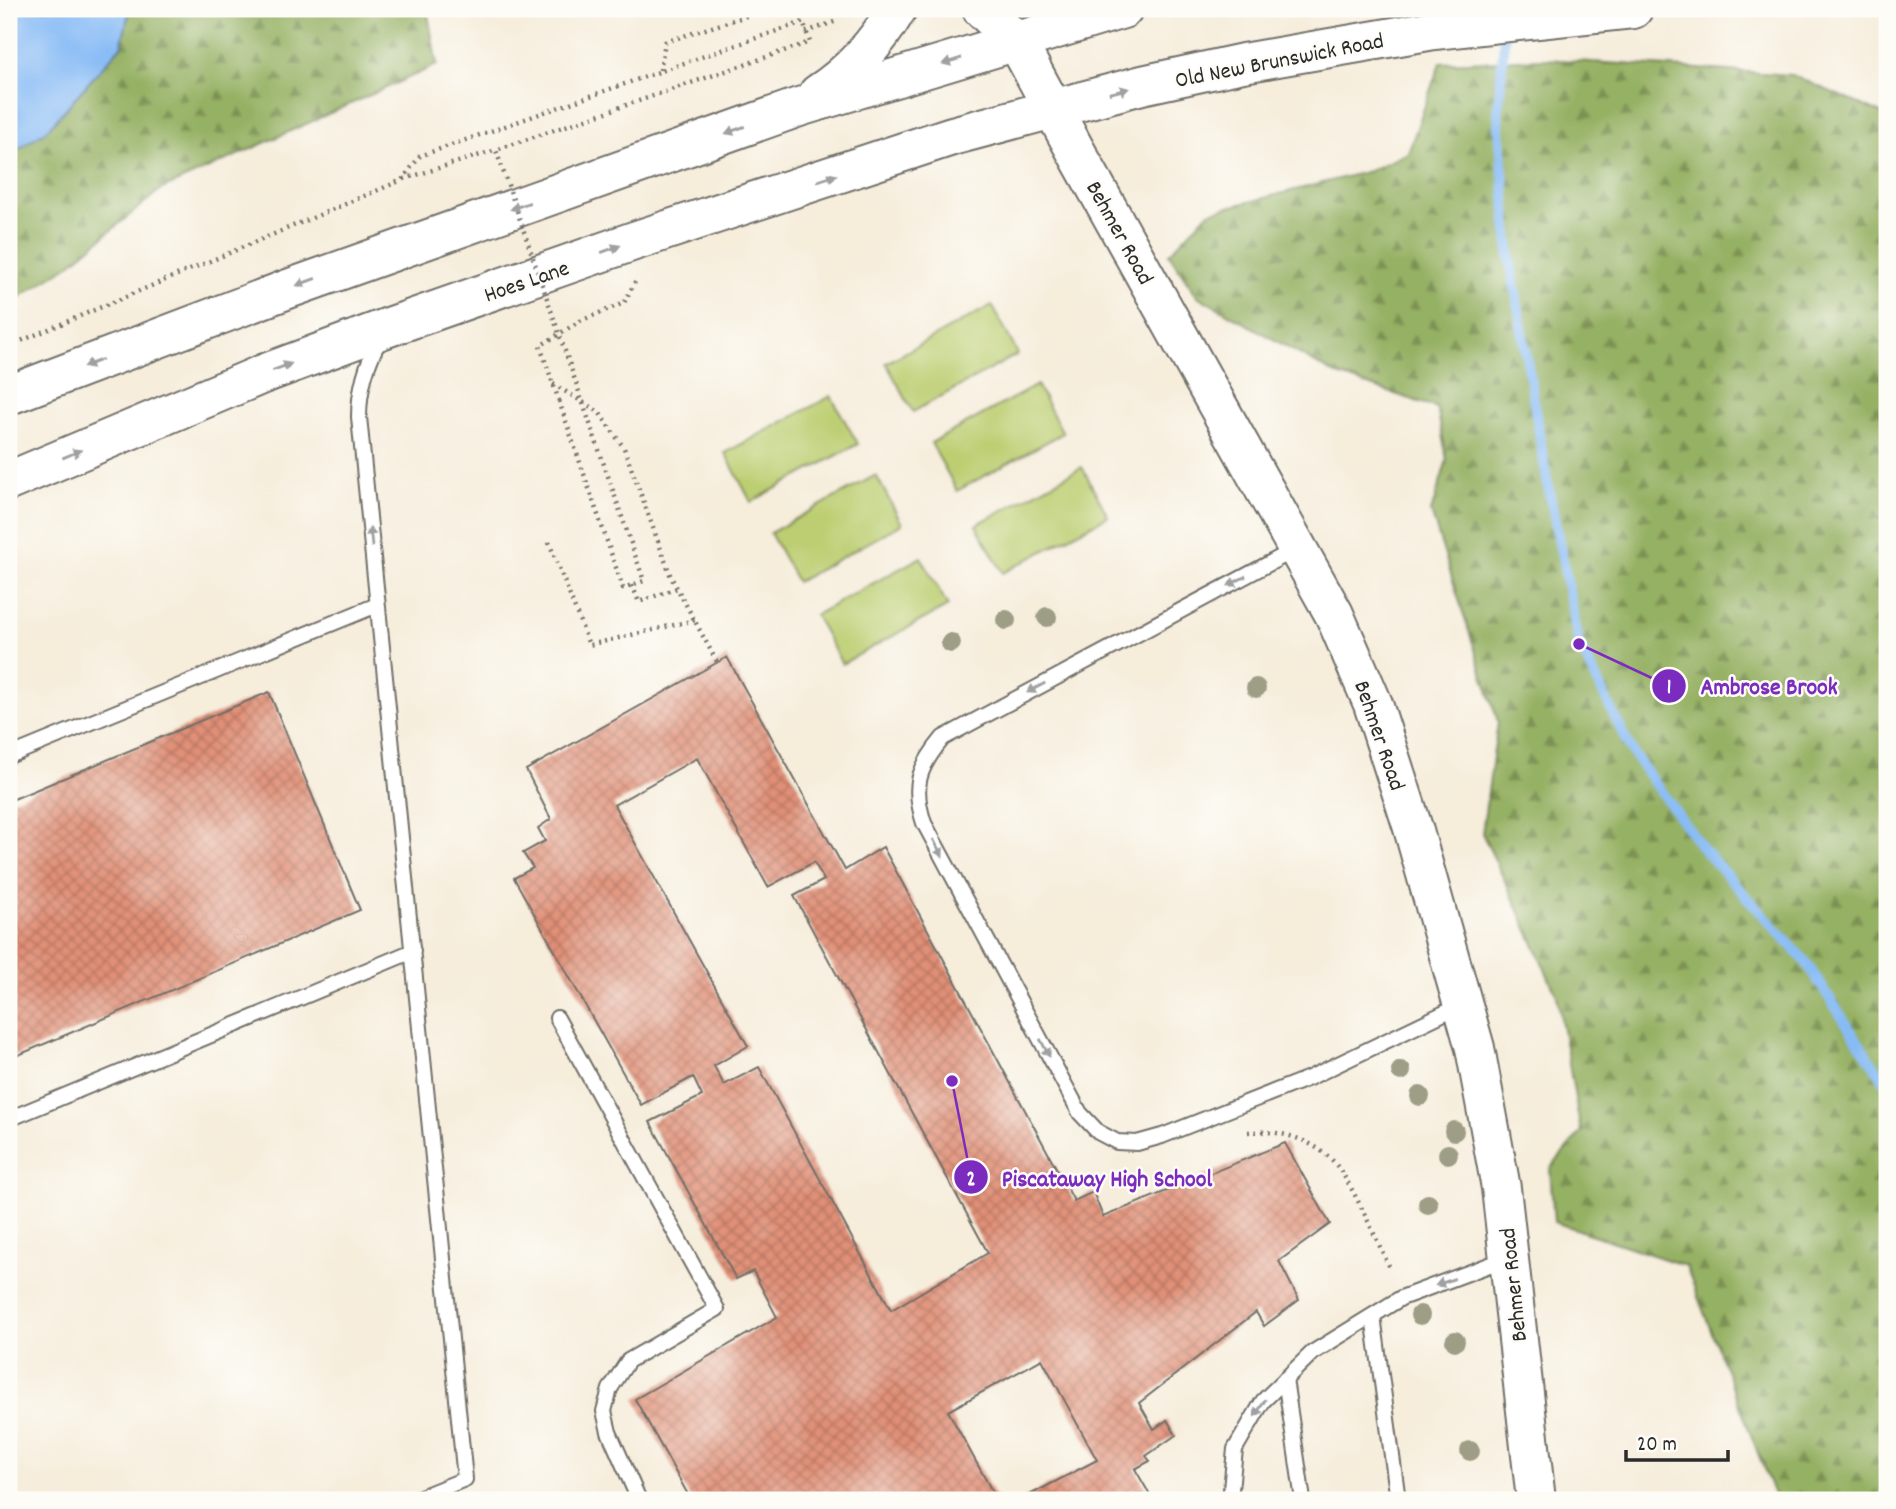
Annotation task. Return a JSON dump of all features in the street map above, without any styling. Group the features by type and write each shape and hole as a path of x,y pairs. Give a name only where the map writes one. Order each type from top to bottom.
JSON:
{"main road":[{"path":"799,107 825,90 864,57 881,37 897,9"},
{"name":"Behmer Road","path":"982,9 1016,25 1053,109 1334,614 1373,704 1413,828 1475,1048 1499,1175 1536,1500"},
{"path":"9,395 288,289 799,107 1016,25 1123,9"},
{"name":"Old New Brunswick Road","path":"1053,109 1243,63 1434,30 1617,10"},
{"name":"Hoes Lane","path":"9,481 263,374 386,328 952,136 1053,109"}],"lane":[{"path":"386,328 370,356 359,392 359,417 466,1479 413,1500"},
{"path":"1297,549 943,738 929,755 918,778 917,802 925,823 1080,1113 1098,1132 1117,1142 1137,1143 1163,1136 1298,1083 1463,1005"},
{"path":"9,756 377,605"},
{"path":"9,1119 413,951"},
{"path":"557,1018 717,1309 628,1361 610,1389 604,1411 609,1432 639,1500"},
{"path":"1230,1500 1235,1449 1263,1401 1312,1353 1401,1298 1509,1258"},
{"path":"1373,1316 1398,1500"},
{"path":"1285,1379 1303,1500"}],"path":[{"path":"660,71 665,42 768,9"},
{"path":"806,32 837,21"},
{"path":"9,346 402,180 810,42 803,22 420,156 402,180"},
{"path":"496,150 644,581 623,589 540,346 580,321 624,303 635,282"},
{"path":"553,384 598,412 624,448 671,577 717,662"},
{"path":"549,542 589,645 695,620"},
{"path":"632,585 639,603 677,588"},
{"path":"1248,1132 1269,1130 1289,1135 1330,1157 1347,1183 1390,1266"}],"green space":[{"path":"130,9 427,9 437,65 160,190 68,266 9,304 9,155 47,130 121,46"},
{"path":"1545,59 1792,75 1887,116 1887,1500 1776,1500 1686,1266 1554,1222 1550,1169 1581,1132 1557,996 1482,833 1498,722 1431,512 1447,460 1437,408 1335,374 1197,296 1169,254 1209,212 1369,171 1408,153 1440,63"},
{"path":"992,305 1018,354 913,412 886,363"},
{"path":"1037,385 1063,433 957,491 931,443"},
{"path":"831,396 858,444 751,502 725,453"},
{"path":"1082,467 1108,516 1003,573 976,525"},
{"path":"876,475 902,524 797,582 770,533"},
{"path":"921,557 948,606 842,664 815,615"}],"water":[{"path":"9,9 130,9 121,46 47,130 9,155"}],"building":[{"path":"727,657 845,870 883,847 1074,1201 1093,1192 1103,1217 1285,1143 1330,1224 1279,1261 1299,1300 1264,1326 1256,1312 1139,1403 1154,1429 1167,1420 1176,1435 1146,1456 1150,1461 1135,1469 1153,1500 1020,1500 1097,1460 1042,1359 948,1411 997,1500 691,1500 635,1399 777,1317 753,1271 736,1279 650,1122 702,1096 693,1077 641,1105 514,878 533,868 523,853 545,841 538,828 551,819 526,770","holes":["697,758 768,887 814,862 824,880 794,896 988,1253 891,1310 759,1067 724,1085 714,1066 748,1046 614,805"]},
{"path":"269,692 360,910 9,1059 9,801"}],"waterway":[{"path":"1505,29 1498,113 1510,258 1547,480 1579,644 1632,752 1703,849 1805,961 1887,1085"}],"place":[{"name":"Ambrose Brook","path":"1579,644"},
{"name":"Piscataway High School","path":"952,1081"}]}
